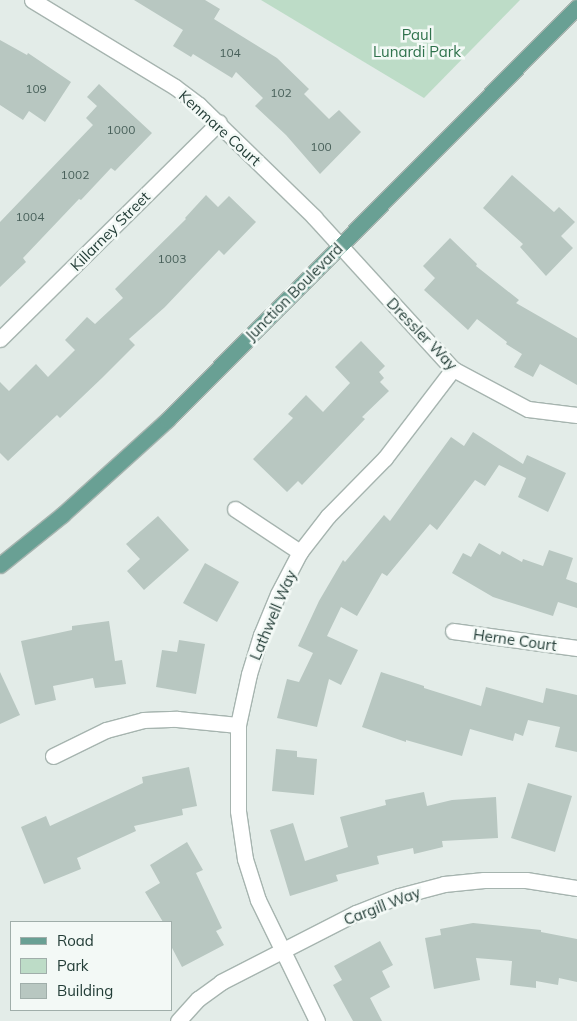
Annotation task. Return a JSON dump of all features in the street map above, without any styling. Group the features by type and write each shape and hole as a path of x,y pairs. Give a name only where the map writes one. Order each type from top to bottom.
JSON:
{"main road":[{"name":"Junction Boulevard","path":"0,565 62,515 167,420 577,7"}],"street":[{"name":"Kenmare Court","path":"32,0 175,87 218,122 340,246"},
{"name":"Killarney Street","path":"0,339 218,122"},
{"name":"Dressler Way","path":"340,246 454,370 528,409 577,415"},
{"name":"Lathwell Way","path":"317,1021 258,900 245,859 238,811 238,725 249,674 261,635 278,594 300,552 328,516 386,458 454,370"},
{"path":"235,509 300,552"},
{"name":"Herne Court","path":"453,631 577,648"},
{"path":"53,756 106,730 143,720 177,719 238,725"},
{"name":"Cargill Way","path":"178,1021 198,999 221,982 281,950 356,914 399,896 444,884 484,880 526,880 577,888"}],"green space":[{"name":"Paul Lunardi Park","path":"261,0 520,0 424,98"}],"building":[{"path":"134,0 205,0 220,9 214,19 277,58 309,89 304,94 329,119 339,110 361,132 320,174 286,135 255,106 263,98 236,72 232,78 193,54 191,57 173,46 183,30"},
{"path":"0,40 27,55 28,53 71,82 45,122 29,111 23,120 0,105"},
{"path":"99,84 152,133 115,171 111,168 81,200 79,199 23,258 26,262 0,287 0,222 93,125 86,118 97,106 87,97"},
{"path":"512,175 554,212 559,207 575,222 561,236 573,248 546,276 520,247 523,244 483,208"},
{"path":"206,195 218,207 229,196 256,222 224,255 219,250 165,307 129,339 135,345 102,378 60,418 57,415 8,461 0,453 0,382 9,391 36,364 48,377 75,350 65,340 87,317 95,324 123,298 115,289 186,219"},
{"path":"450,238 477,264 476,266 519,300 516,303 577,338 577,385 540,364 533,377 514,367 522,354 506,344 507,342 477,319 468,330 424,290 435,278 423,266"},
{"path":"361,341 385,366 379,372 384,378 380,382 389,391 362,417 365,419 302,485 298,481 287,492 253,459 293,418 288,414 306,395 323,412 350,383 335,367"},
{"path":"473,432 523,464 527,455 566,473 548,512 518,497 526,478 499,465 485,486 475,480 437,530 430,524 387,576 382,573 357,616 341,607 327,636 358,650 341,685 329,679 317,727 277,718 287,679 299,682 313,653 298,646 319,601 343,560 345,562 384,515 390,521 451,437 464,446"},
{"path":"158,516 189,550 144,590 127,571 140,559 126,544"},
{"path":"479,543 500,555 502,551 522,562 523,559 543,566 549,550 573,558 566,579 577,583 577,608 558,602 553,616 493,597 452,573 463,553 471,557"},
{"path":"205,563 239,582 217,622 183,603"},
{"path":"109,621 115,661 122,660 126,684 95,688 93,678 53,686 56,700 35,705 21,641 72,630 72,626"},
{"path":"179,640 205,644 196,694 156,687 162,650 177,652"},
{"path":"0,672 20,715 0,724"},
{"path":"381,672 481,706 486,687 543,703 546,688 577,695 577,752 555,747 560,727 528,720 523,736 515,733 513,741 470,729 462,756 406,740 406,742 362,727"},
{"path":"276,749 297,751 297,757 317,759 314,795 272,791"},
{"path":"189,767 197,806 182,809 183,815 134,826 136,831 77,858 81,869 44,884 21,827 46,816 50,826 143,783 142,777"},
{"path":"528,783 572,796 555,852 511,838"},
{"path":"424,792 427,806 452,800 496,797 498,838 442,841 443,847 414,854 413,848 377,856 379,864 336,875 338,881 290,896 270,830 293,823 305,861 348,847 340,817 386,805 385,800"},
{"path":"187,842 203,870 196,873 222,928 216,931 224,945 182,967 172,948 172,921 162,921 145,892 160,883 150,865"},
{"path":"473,923 541,930 541,932 577,939 577,982 559,978 558,985 536,981 536,988 510,985 512,961 476,958 480,980 434,989 425,938 441,935 440,929"},
{"path":"380,941 393,965 382,971 390,987 370,998 382,1021 353,1021 333,985 342,980 334,966"}]}
